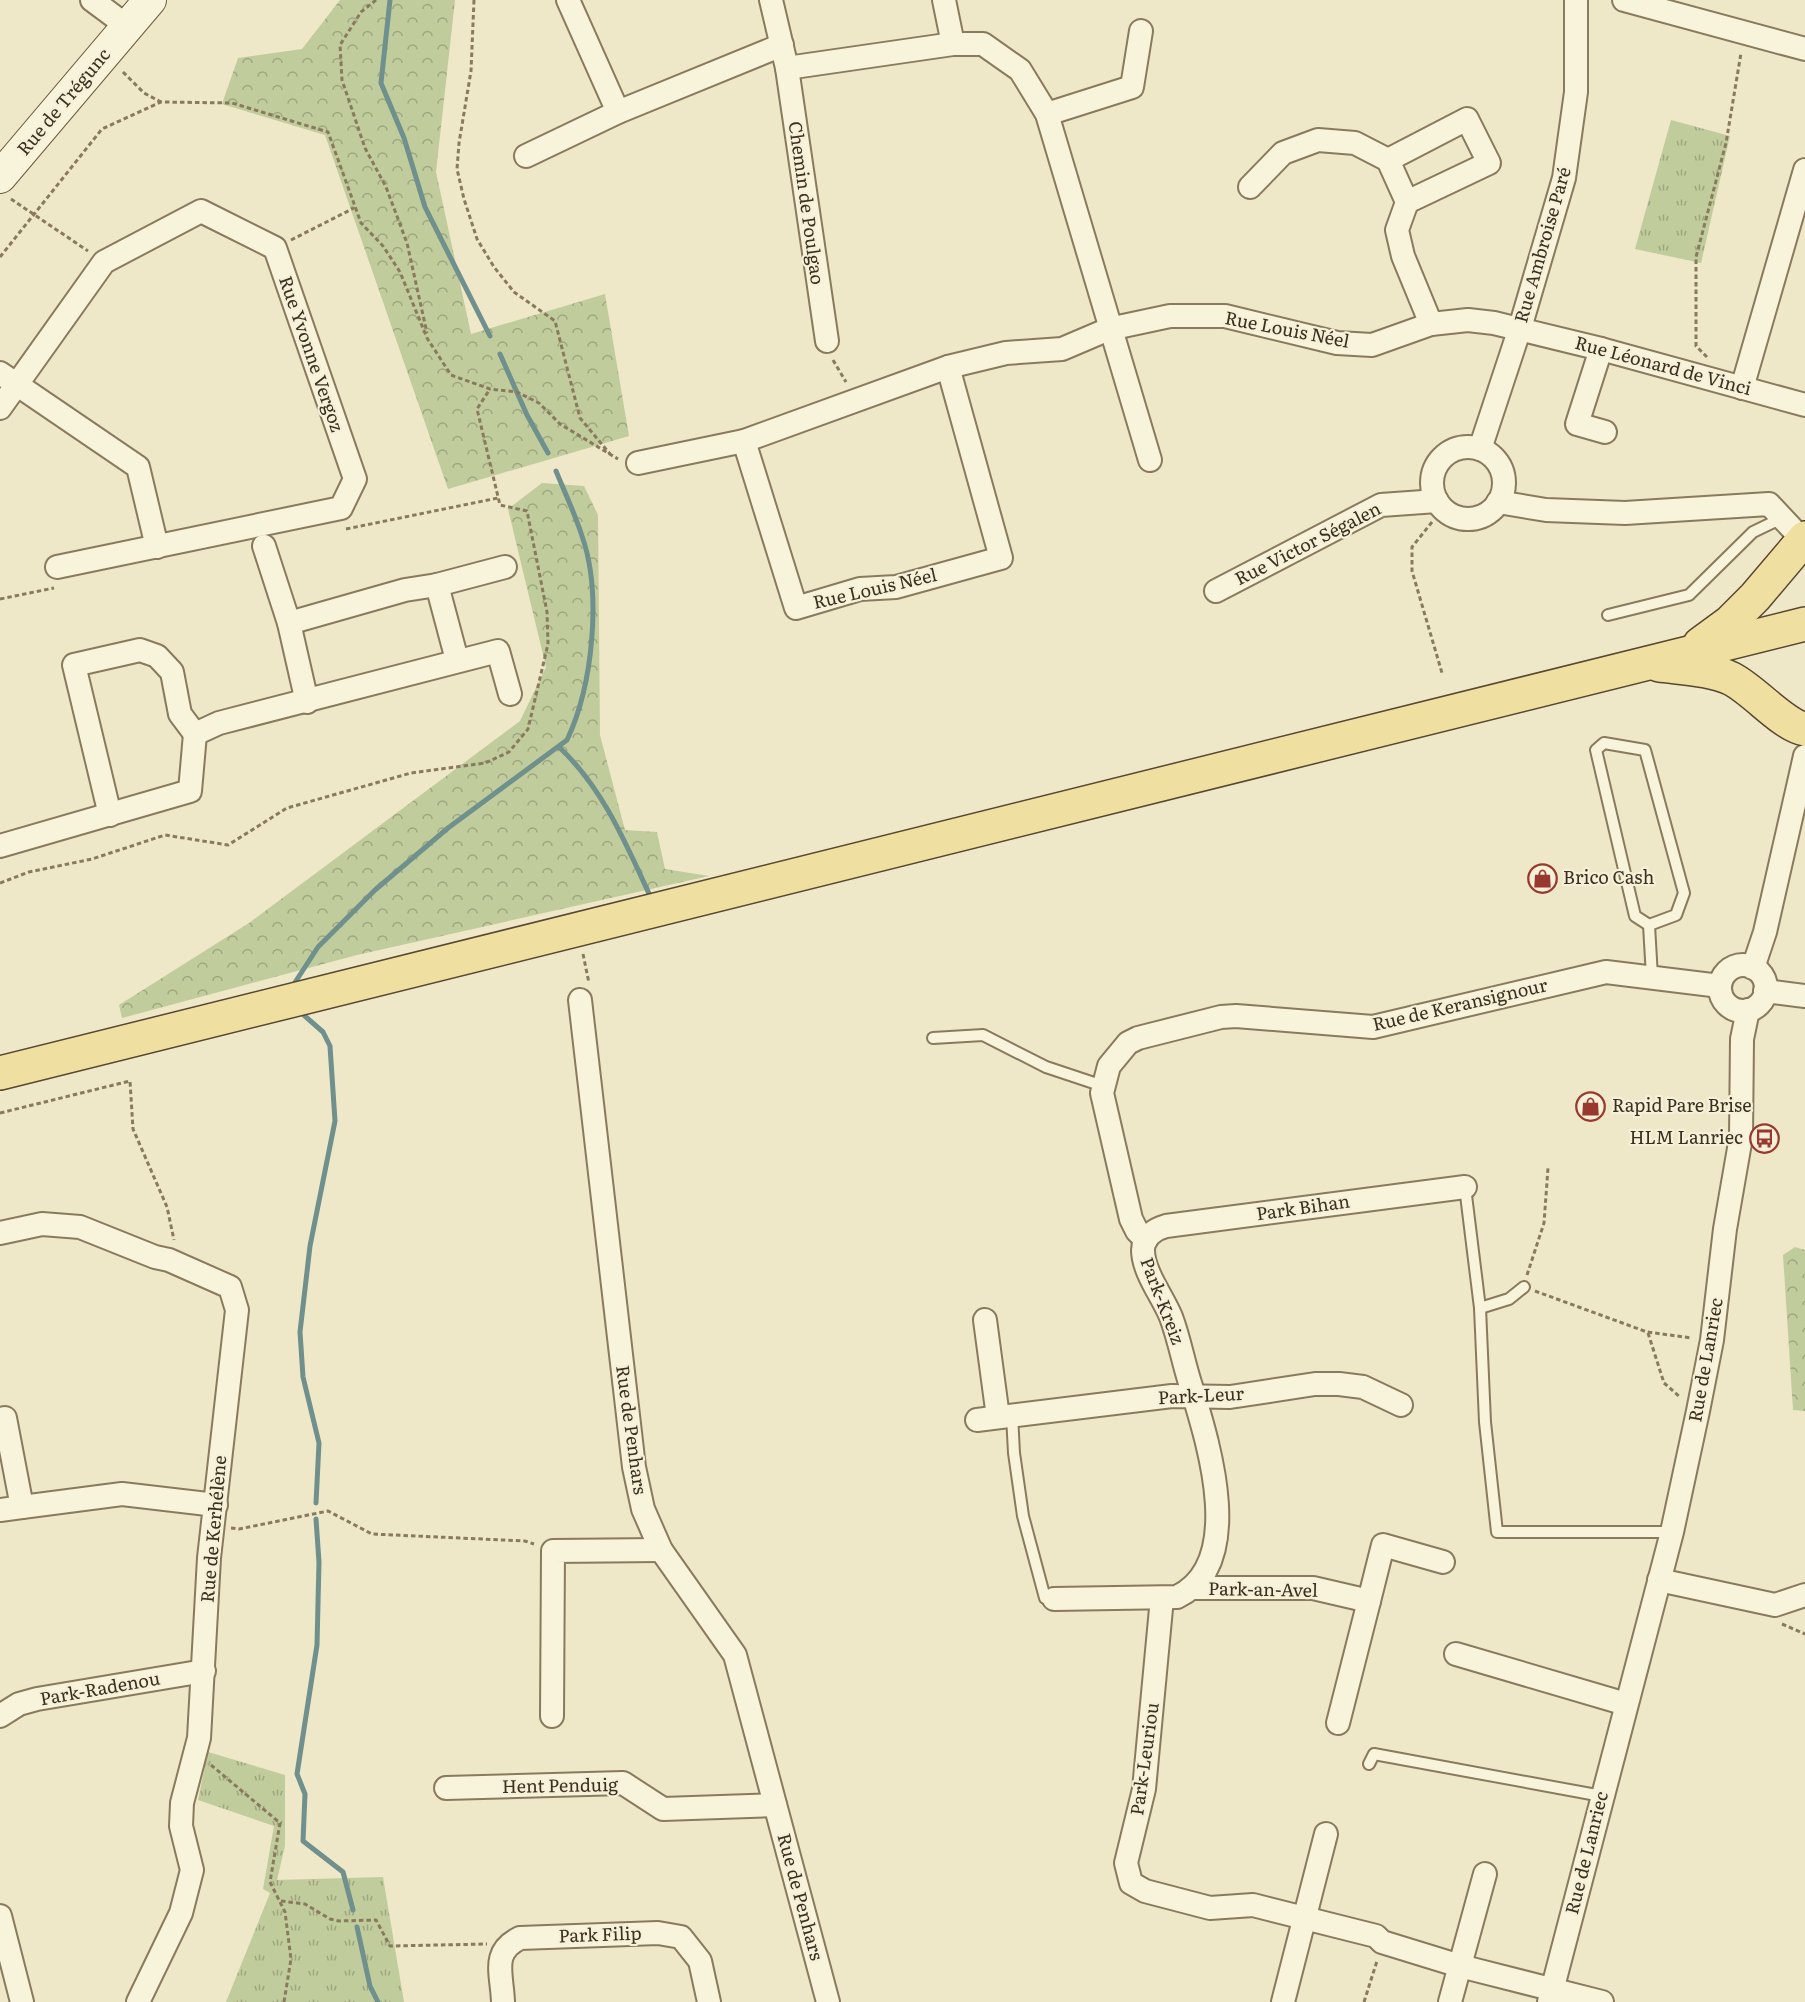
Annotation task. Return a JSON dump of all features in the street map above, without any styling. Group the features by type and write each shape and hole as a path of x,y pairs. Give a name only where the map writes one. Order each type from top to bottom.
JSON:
{"main road":[{"name":"Rue de Trégunc","path":"4,187 105,52 150,0"},
{"path":"1692,651 1738,614 1796,532"},
{"path":"0,1073 1801,625"},
{"path":"1645,663 1730,678 1760,696 1786,720 1805,729"}],"street":[{"path":"92,0 127,26"},
{"path":"568,0 618,112"},
{"name":"Chemin de Poulgao","path":"771,0 787,68 827,341"},
{"path":"944,0 953,44"},
{"name":"Rue Ambroise Paré","path":"1480,449 1520,328 1564,178 1576,92 1576,0"},
{"path":"1624,0 1660,5 1745,33 1805,49"},
{"path":"1047,114 1132,87 1141,31"},
{"path":"787,68 953,44 983,44 1020,70 1047,114 1109,329 1150,460"},
{"path":"526,156 618,112 782,45"},
{"path":"1388,160 1467,119 1489,163 1407,202"},
{"path":"1251,187 1283,153 1318,140 1355,143 1388,160 1407,202 1397,230 1403,256 1431,324"},
{"path":"1742,388 1805,170"},
{"path":"0,408 8,379 104,262 201,211 274,248"},
{"name":"Rue Yvonne Vergoz","path":"57,567 341,508 355,479 274,248"},
{"name":"Rue Louis Néel","path":"948,367 1001,558 896,587 860,589 796,608 744,441 948,367 1006,353 1062,349 1109,329 1170,316 1225,316 1337,343 1372,345 1431,324 1468,320 1520,328"},
{"name":"Rue Léonard de Vinci","path":"1520,328 1805,405"},
{"path":"1600,349 1577,424 1605,432"},
{"path":"8,379 138,467 158,547"},
{"path":"638,463 744,441"},
{"path":"1457,448 1480,449 1494,459 1501,470 1503,491 1498,502 1484,515 1466,519 1440,505 1432,485 1434,472 1440,460 1457,448"},
{"path":"1498,502 1546,510 1625,513 1769,504 1796,532"},
{"name":"Rue Victor Ségalen","path":"1216,591 1381,505 1440,505"},
{"path":"264,546 289,624 307,702"},
{"path":"289,624 405,590 437,585 505,567"},
{"path":"437,585 457,660"},
{"path":"0,846 110,815 190,792 195,734 180,714 172,672 157,656 140,650 74,665 110,815"},
{"path":"195,734 219,723 498,651 510,694"},
{"path":"1753,968 1766,932 1805,756"},
{"path":"1733,967 1753,968 1764,979 1765,991 1762,1001 1748,1010 1736,1010 1729,1007 1720,994 1722,978 1733,967"},
{"name":"Rue de Keransignour","path":"1146,1240 1137,1231 1131,1219 1103,1108 1103,1086 1109,1066 1128,1043 1221,1017 1236,1016 1373,1028 1606,972 1720,986"},
{"path":"1765,991 1805,996"},
{"name":"Rue de Penhars","path":"580,1000 634,1467 643,1509 661,1550 735,1655 828,2002"},
{"name":"Rue de Lanriec","path":"1550,1995 1672,1532 1698,1411 1712,1340 1725,1228 1741,1137 1743,1039 1748,1010"},
{"name":"Park Bihan","path":"1146,1240 1153,1231 1166,1226 1465,1187"},
{"name":"Rue de Kerhélène","path":"0,1233 42,1224 80,1227 155,1257 169,1260 230,1287 237,1310 215,1515 196,1752 182,1803 181,1826 192,1870 190,1883 165,1949 138,2002"},
{"name":"Park-Kreiz","path":"1146,1240 1143,1247 1144,1259 1172,1320 1194,1396"},
{"path":"985,1320 996,1417"},
{"name":"Park-Leur","path":"996,1417 1172,1396 1230,1397 1315,1384 1363,1387 1401,1405"},
{"path":"1053,1599 1177,1597 1193,1588 1210,1556 1218,1525 1218,1495 1194,1396"},
{"path":"0,1419 5,1418 11,1508 122,1494 215,1515"},
{"path":"1338,1723 1383,1545 1443,1562"},
{"path":"552,1716 553,1551 661,1550"},
{"path":"1659,1580 1775,1605 1805,1595"},
{"name":"Park-an-Avel","path":"1193,1588 1313,1588 1369,1601"},
{"name":"Park-Leuriou","path":"1162,1598 1144,1789 1126,1863 1131,1883 1145,1891 1210,1908 1253,1905 1304,1916 1376,1936 1382,1942 1550,1995 1602,2002"},
{"path":"1456,1654 1626,1704"},
{"name":"Park-Radenou","path":"0,1716 19,1704 37,1699 204,1671"},
{"name":"Hent Penduig","path":"446,1788 623,1782 663,1809 775,1805"},
{"path":"1283,2002 1326,1834"},
{"path":"1450,2002 1485,1874"},
{"path":"0,1916 22,2002"},
{"name":"Park Filip","path":"506,1945 520,1938 658,1933 681,1936 700,1960 710,2002"},
{"path":"503,2002 501,1957 506,1945"}],"lane":[{"path":"1608,615 1689,595 1753,532 1796,532"},
{"path":"1604,743 1645,750 1675,853 1684,893 1676,915 1649,925 1635,916 1596,750 1604,743"},
{"path":"1649,925 1652,977"},
{"path":"933,1038 983,1035 1046,1067 1103,1086"},
{"path":"1465,1187 1480,1308 1485,1422 1497,1532 1672,1532"},
{"path":"1480,1308 1509,1299 1524,1287"},
{"path":"996,1417 1014,1453 1023,1516 1045,1598 1053,1599"},
{"path":"1370,1764 1374,1754 1602,1796"}],"path":[{"path":"376,0 361,12 340,45 342,80 364,148 386,187 407,243 427,338"},
{"path":"0,257 102,129 161,102 232,103 328,132 361,223 383,246 399,272 427,338 451,375 490,389 517,392 538,403 560,424 613,458 580,418 555,321 514,292 494,267 477,238 464,199 458,169 459,143 471,71 474,0"},
{"path":"1711,360 1696,346 1696,257 1726,143 1745,33"},
{"path":"105,52 144,93 161,102"},
{"path":"4,187 33,213 104,262"},
{"path":"274,248 354,208"},
{"path":"827,341 830,357 844,375 851,402"},
{"path":"0,883 29,872 92,859 165,835 228,844 287,808 411,773 485,763 509,752 528,729 537,699 548,644 547,612 528,511 500,505 477,409 490,389"},
{"path":"1440,505 1412,547 1412,571 1442,674"},
{"path":"576,930 590,993 580,1000"},
{"path":"0,1113 130,1081 133,1129 167,1207 172,1228 174,1239 169,1260"},
{"path":"1548,1168 1545,1223 1524,1287 1647,1332 1712,1340"},
{"path":"1647,1332 1664,1383 1698,1411"},
{"path":"215,1515 239,1529 328,1511 372,1534 525,1541 553,1551"},
{"path":"196,1752 280,1823 270,1882 285,1912 291,1959 284,2002"},
{"path":"281,1901 305,1904 330,1919 376,1920 390,1946 452,1946 470,1942 506,1945"},
{"path":"1364,2002 1382,1942"}],"green space":[{"path":"340,0 455,0 436,172 471,334 605,294 629,436 448,489 325,135 222,104 238,58 302,49"},
{"path":"1671,120 1730,136 1701,263 1635,249"},
{"path":"542,483 584,486 598,515 600,735 625,830 657,832 665,869 709,876 357,955 122,1018 119,1005 249,923 520,721 546,667 508,509"},
{"path":"1795,1247 1805,1250 1805,1411 1793,1410 1783,1255"},
{"path":"208,1752 285,1775 285,1846 277,1880 383,1877 404,2002 226,2002 270,1893 263,1889 274,1826 198,1800"}],"waterway":[{"path":"390,0 381,83 404,138 425,207 490,336"},
{"path":"500,354 527,415 548,453"},
{"path":"292,987 318,947 375,890 448,828 567,740 576,718 588,666 592,639 592,584 579,528 556,471"},
{"path":"559,747 575,763 601,799 623,837 651,898"},
{"path":"298,1010 323,1032 330,1046 335,1121 310,1246 300,1332 303,1377 319,1443 316,1503"},
{"path":"316,1519 319,1562 317,1645 297,1774 305,1794 303,1841 343,1872 353,1910"},
{"path":"357,1927 370,1986 378,2002"}],"place":[{"name":"Brico Cash","path":"1542,878"},
{"name":"Rapid Pare Brise","path":"1591,1106"},
{"name":"HLM Lanriec","path":"1764,1138"}]}
